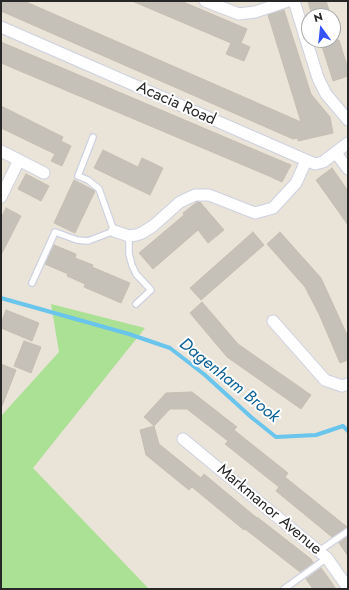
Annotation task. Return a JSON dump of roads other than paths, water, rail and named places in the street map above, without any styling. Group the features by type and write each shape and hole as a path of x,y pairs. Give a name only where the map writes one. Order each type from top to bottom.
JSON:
{"street":[{"path":"205,1 239,14 256,12 288,1"},
{"path":"294,1 318,78 326,94 348,120"},
{"name":"Acacia Road","path":"1,27 306,161 315,164 323,162 348,143"},
{"path":"1,151 44,173"},
{"path":"336,153 348,170"},
{"path":"1,197 19,160"},
{"path":"114,231 128,236 142,233 153,226 180,202 195,195 209,195 255,213 273,208 296,183 306,161"},
{"path":"273,321 325,380 342,386 348,384"},
{"name":"Markmanor Avenue","path":"183,439 323,555 348,588"}],"lane":[{"path":"32,283 55,232 77,240 88,241 114,231 99,189 88,180 78,176 93,138"},
{"path":"128,236 129,254 136,274 152,290 136,304"},
{"path":"284,589 348,531"}],"waterway":[{"name":"Dagenham Brook","path":"1,298 129,334 170,348 205,375 251,417 276,437 316,435 343,426 348,431"}]}
